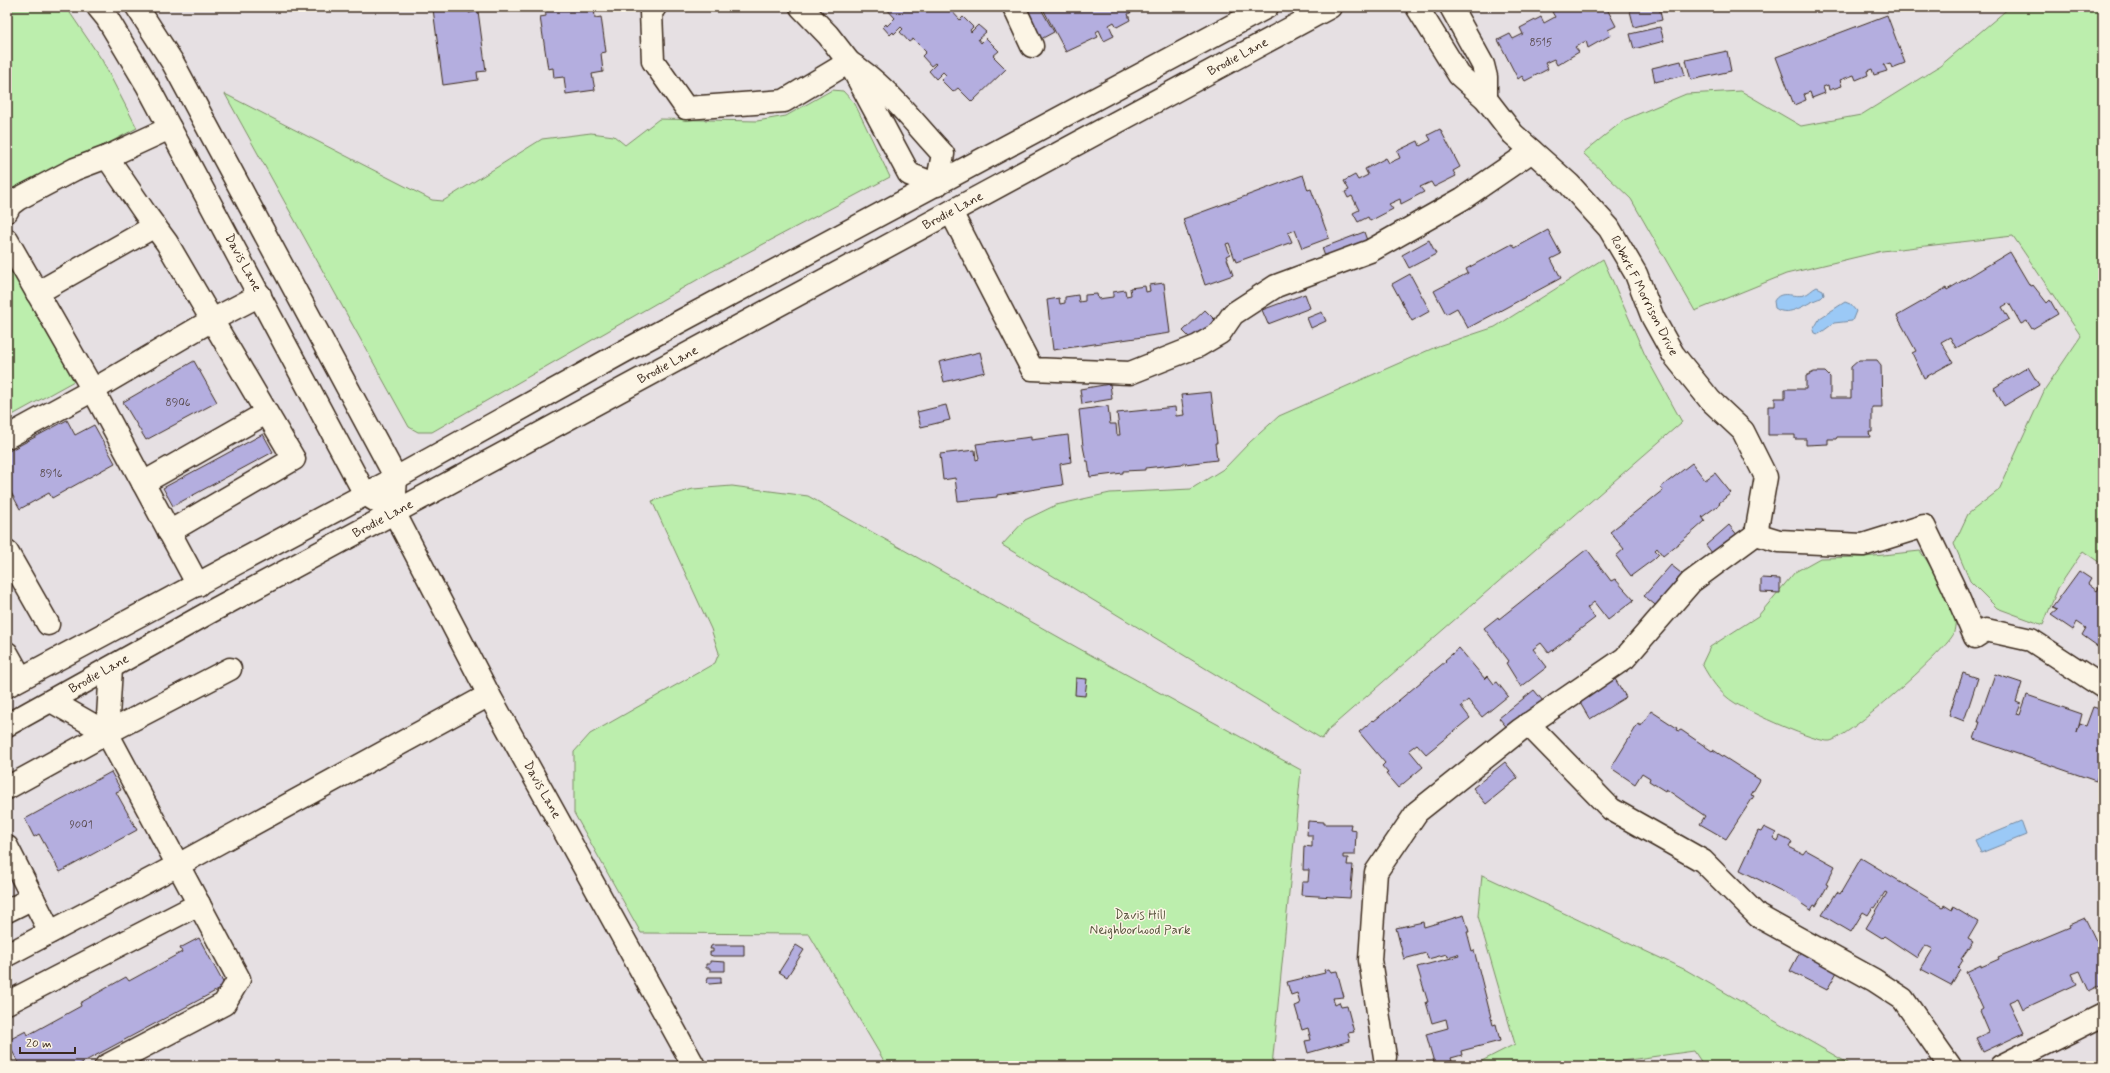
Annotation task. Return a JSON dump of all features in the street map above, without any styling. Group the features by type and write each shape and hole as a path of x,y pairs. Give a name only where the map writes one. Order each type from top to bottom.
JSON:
{"main road":[{"name":"Davis Lane","path":"98,7 107,18 147,85 365,494"},
{"path":"138,7 173,63 396,478 394,512 365,494"},
{"path":"655,7 650,12 653,61 686,108 784,101 849,62"},
{"path":"801,7 828,35 849,62 909,174 937,185"},
{"path":"1014,7 1032,46"},
{"path":"7,653 14,682 396,478 623,352 1267,7"},
{"name":"Brodie Lane","path":"7,725 394,512 1330,7"},
{"name":"Robert F Morrison Drive","path":"1417,7 1459,75 1486,99 1513,134 1568,184 1609,228 1636,274 1653,318 1672,354 1710,400 1743,431 1766,477 1756,534"},
{"path":"1451,7 1483,65 1486,77 1486,99"},
{"path":"849,62 885,91 942,154 937,185 1032,369 1130,373 1198,346 1220,333 1233,314 1276,286 1370,250 1462,199 1532,151"},
{"path":"7,211 10,205 18,199 75,169 107,157 170,128 178,127 194,135 199,141 242,222 283,270"},
{"path":"107,157 167,243 294,459 169,532"},
{"path":"37,293 155,226"},
{"path":"7,240 93,390 198,584"},
{"path":"7,437 93,390 212,320 260,295"},
{"path":"142,483 266,413"},
{"name":"Davis Lane","path":"394,512 489,695 694,1066"},
{"path":"1385,1057 1370,960 1376,872 1417,812 1528,724 1624,658 1691,582 1756,534 1780,541 1863,545 1924,526 1953,586 1975,638 1986,630 2030,640 2103,687"},
{"path":"7,552 48,624"},
{"path":"106,1066 224,1004 239,979 107,733 111,668"},
{"path":"7,788 107,733 230,669"},
{"path":"7,955 178,866 489,695"},
{"path":"51,701 107,733"},
{"path":"1528,724 1611,809 1703,861 1758,916 1874,980 1903,999 1950,1066"},
{"path":"7,847 50,932"},
{"path":"7,911 33,898"},
{"path":"7,1003 199,904"},
{"path":"2001,1066 2103,1015"}],"green space":[{"path":"7,7 66,7 102,60 137,128 7,197"},
{"path":"2010,7 2103,7 2103,565 2083,551 2058,588 2043,625 1997,608 1970,581 1954,544 1968,514 1999,490 2045,389 2081,336 2013,236 1882,251 1786,274 1695,311 1631,199 1583,153 1624,120 1686,94 1741,91 1801,126 1861,115 1940,66"},
{"path":"832,90 843,91 855,104 890,177 709,273 432,432 418,432 409,427 225,94 432,200 443,201 542,139 591,133 614,136 625,145 659,119 757,121 786,116"},
{"path":"1603,259 1645,355 1682,422 1329,729 1322,739 1002,545 1025,520 1056,505 1110,493 1191,489 1225,468 1250,442 1279,416 1438,346 1495,327"},
{"path":"7,263 74,381 7,418"},
{"name":"Davis Hill Neighborhood Park","path":"732,486 808,496 1078,648 1301,770 1272,1066 887,1066 809,934 641,933 574,813 574,752 590,734 715,663 719,653 711,629 652,501 693,489"},
{"path":"1920,551 1940,582 1954,608 1955,622 1953,635 1933,658 1895,693 1856,726 1840,736 1830,741 1811,737 1768,720 1743,707 1720,691 1702,664 1710,647 1758,616 1795,572 1820,558 1865,557"},
{"path":"1482,875 1686,970 1853,1066 1805,1066 1797,1061 1793,1066 1704,1066 1694,1051 1585,1066 1472,1066 1515,1044 1478,916"}],"water":[{"path":"1817,287 1823,290 1824,295 1821,298 1787,312 1775,308 1774,301 1780,295 1800,296 1807,294"},
{"path":"1845,302 1850,304 1856,311 1852,321 1834,323 1819,334 1814,333 1813,330 1820,318"},
{"path":"2021,821 2026,835 1981,853 1975,840"}],"building":[{"path":"447,7 469,7 469,13 478,11 486,71 477,72 478,80 443,85 433,9"},
{"path":"545,7 594,7 595,18 601,17 606,52 601,53 603,72 592,74 595,90 566,94 564,77 554,78 553,68 548,69 540,17 546,16"},
{"path":"885,7 948,7 960,20 963,17 973,27 970,30 971,32 978,25 986,32 978,39 981,43 986,38 999,51 993,56 1006,69 972,102 958,88 953,92 941,80 946,75 943,72 936,79 929,71 936,64 935,63 931,66 922,56 926,52 913,39 909,42 900,32 903,29 901,27 894,34 893,32 890,35 883,27 886,24 887,26 895,18"},
{"path":"1023,7 1040,7 1054,32 1041,39"},
{"path":"1042,7 1142,7 1128,14 1130,20 1117,27 1114,22 1109,25 1114,36 1104,41 1099,30 1096,32 1098,37 1066,52"},
{"path":"1561,7 1606,7 1616,26 1608,30 1611,35 1588,48 1586,41 1575,47 1579,52 1557,65 1554,59 1545,63 1548,69 1525,81 1522,76 1518,79 1498,40 1510,34 1513,39 1523,34 1520,28 1541,17 1544,23 1555,17 1552,12"},
{"path":"1629,7 1659,7 1662,20 1634,27"},
{"path":"1887,15 1905,63 1892,68 1890,63 1884,65 1887,71 1874,75 1872,69 1867,71 1868,75 1856,80 1854,75 1840,80 1842,86 1829,90 1828,85 1823,87 1825,93 1812,98 1810,92 1804,94 1806,100 1794,105 1776,57"},
{"path":"1660,27 1664,41 1634,49 1630,34"},
{"path":"1727,51 1731,71 1691,80 1686,60"},
{"path":"1681,61 1685,75 1655,82 1652,68"},
{"path":"1440,129 1460,167 1453,171 1456,176 1434,187 1431,182 1420,187 1424,192 1401,204 1400,199 1389,204 1393,209 1370,221 1368,217 1358,222 1353,213 1359,210 1352,196 1348,198 1345,192 1349,190 1344,181 1355,175 1358,180 1368,175 1365,169 1386,158 1389,163 1400,158 1397,151 1418,141 1420,146 1431,140 1428,135"},
{"path":"1303,175 1308,190 1311,189 1329,238 1302,248 1295,230 1288,233 1292,242 1236,262 1229,243 1226,244 1230,254 1226,256 1233,275 1205,285 1183,219"},
{"path":"1548,230 1561,254 1551,259 1561,278 1468,328 1457,308 1446,314 1434,291 1468,273 1466,269 1512,244 1515,248"},
{"path":"1364,232 1369,246 1327,262 1322,248"},
{"path":"1429,240 1436,254 1409,268 1402,255"},
{"path":"2010,252 2030,286 2033,285 2047,303 2050,300 2058,314 2032,329 2027,321 2021,324 2009,303 2002,307 2009,319 1956,348 1950,337 1941,342 1953,362 1924,378 1912,353 1916,351 1897,316 1946,288 1947,290"},
{"path":"1410,274 1430,311 1412,321 1392,284"},
{"path":"1164,283 1170,333 1053,350 1047,300 1059,298 1060,304 1065,303 1065,297 1078,295 1079,302 1085,301 1085,295 1097,294 1098,299 1113,297 1113,292 1125,290 1126,296 1131,295 1130,288 1145,286 1146,292 1150,291 1149,285"},
{"path":"1305,294 1310,308 1268,324 1262,310"},
{"path":"1205,310 1216,321 1194,342 1183,331"},
{"path":"1322,312 1326,321 1311,328 1307,318"},
{"path":"980,352 985,372 944,382 939,362"},
{"path":"1859,360 1877,360 1881,365 1882,407 1872,407 1872,432 1869,432 1870,437 1837,437 1836,439 1828,439 1828,444 1806,445 1806,439 1795,439 1795,435 1768,435 1768,406 1775,406 1775,398 1785,398 1785,389 1806,389 1806,376 1814,372 1825,372 1830,377 1830,398 1851,398 1851,367"},
{"path":"194,361 217,402 146,440 123,402"},
{"path":"2028,367 2039,385 2004,406 1994,388"},
{"path":"1110,384 1112,399 1082,404 1080,389"},
{"path":"1211,392 1217,443 1215,443 1217,460 1185,464 1185,462 1182,464 1145,468 1145,470 1123,471 1123,473 1090,477 1088,461 1086,461 1083,446 1079,410 1108,406 1110,424 1116,424 1117,435 1120,435 1117,413 1175,407 1176,416 1184,415 1181,395"},
{"path":"946,405 950,420 921,427 917,412"},
{"path":"67,420 75,435 94,425 115,463 52,498 49,493 20,509 7,485 7,452"},
{"path":"263,434 273,452 173,506 163,488"},
{"path":"1068,435 1071,462 1060,464 1063,485 997,495 997,497 958,501 955,478 943,480 940,454 975,450 976,460 979,459 976,444 1031,437 1031,440"},
{"path":"1692,463 1705,480 1715,473 1731,493 1719,503 1720,504 1702,517 1705,521 1695,530 1663,556 1657,548 1655,550 1659,554 1631,576 1616,556 1624,549 1610,532 1663,490 1661,487"},
{"path":"1729,525 1739,537 1715,557 1706,545"},
{"path":"1587,549 1611,581 1615,579 1634,600 1608,620 1594,602 1587,608 1595,618 1549,653 1541,643 1533,649 1547,667 1521,687 1506,663 1509,661 1484,628 1498,617 1499,619"},
{"path":"1671,565 1686,577 1659,608 1644,596"},
{"path":"2079,571 2091,579 2088,584 2097,591 2101,585 2103,586 2103,650 2082,635 2086,628 2077,622 2073,630 2051,615 2057,610 2052,608"},
{"path":"1761,578 1780,579 1780,593 1761,592"},
{"path":"1459,648 1485,679 1488,676 1494,684 1497,682 1508,696 1482,717 1468,700 1461,706 1470,718 1426,754 1417,744 1409,750 1423,767 1398,788 1386,774 1388,773 1382,766 1385,763 1359,732 1446,661 1445,660"},
{"path":"1963,673 1978,678 1964,721 1949,715"},
{"path":"1995,674 2022,683 2016,702 2021,704 2017,714 2020,715 2027,695 2082,714 2077,733 2080,724 2086,726 2093,707 2103,710 2103,766 2101,765 2096,781 1974,739 1980,722 1978,722"},
{"path":"1076,678 1087,679 1085,696 1075,695"},
{"path":"1615,679 1626,697 1590,719 1579,700"},
{"path":"1534,690 1543,701 1509,730 1499,718"},
{"path":"1651,711 1677,728 1676,730 1681,730 1760,780 1751,795 1754,796 1726,839 1700,824 1705,816 1666,789 1665,791 1649,781 1650,778 1642,773 1635,784 1611,768 1638,724 1641,726"},
{"path":"1505,762 1518,778 1486,804 1473,788"},
{"path":"111,772 121,790 116,792 137,830 60,872 39,834 34,837 25,819"},
{"path":"1308,821 1324,822 1324,824 1351,824 1350,829 1356,830 1355,855 1343,855 1343,858 1348,858 1347,865 1353,865 1350,898 1301,895 1302,882 1308,882 1309,870 1303,870 1304,846 1312,847 1312,835 1307,835"},
{"path":"1764,827 1776,833 1773,838 1778,841 1780,836 1792,842 1789,847 1803,854 1806,850 1835,866 1826,884 1828,885 1816,906 1814,905 1811,910 1797,899 1740,870 1758,831 1761,832"},
{"path":"1861,858 1943,907 1944,905 1952,910 1953,907 1978,922 1968,939 1973,942 1961,959 1963,960 1958,968 1960,970 1951,985 1921,969 1933,949 1925,945 1917,958 1884,936 1882,938 1866,928 1887,893 1885,892 1875,908 1873,907 1868,915 1863,912 1851,932 1822,915 1837,892 1840,894"},
{"path":"1464,915 1472,951 1474,950 1493,1025 1496,1024 1500,1041 1461,1051 1462,1055 1451,1058 1452,1061 1435,1066 1426,1034 1448,1028 1446,1019 1432,1023 1426,1002 1428,1002 1417,967 1459,956 1458,954 1448,957 1447,954 1428,959 1426,953 1404,959 1396,928 1423,922 1424,927"},
{"path":"2085,918 2103,955 2103,984 2089,991 2080,971 2072,974 2077,984 2023,1009 2018,998 2009,1002 2024,1033 1983,1052 1976,1038 1989,1032 1980,1011 1983,1009 1966,972 1981,965 1981,967 1999,959 1998,957 2070,927 2069,925"},
{"path":"199,938 225,986 76,1066 20,1066 7,1041 26,1031 28,1035 81,1006 80,1003 126,977 129,981 182,952 180,948"},
{"path":"713,945 744,945 744,956 710,955 710,952 713,952 713,949 710,949"},
{"path":"796,945 804,950 787,977 779,972"},
{"path":"1800,952 1837,972 1827,990 1790,971"},
{"path":"710,961 725,962 725,971 710,971 710,968 706,968 706,964 710,964"},
{"path":"1329,969 1331,972 1337,971 1344,997 1333,998 1335,1004 1339,1002 1341,1007 1347,1006 1354,1032 1348,1033 1350,1041 1308,1053 1305,1041 1311,1040 1308,1028 1302,1030 1295,1006 1300,1004 1297,993 1291,995 1287,982 1325,973 1324,970"},
{"path":"708,977 721,977 721,983 709,984 707,982"},
{"path":"2103,1058 2103,1066 2087,1066"}]}
